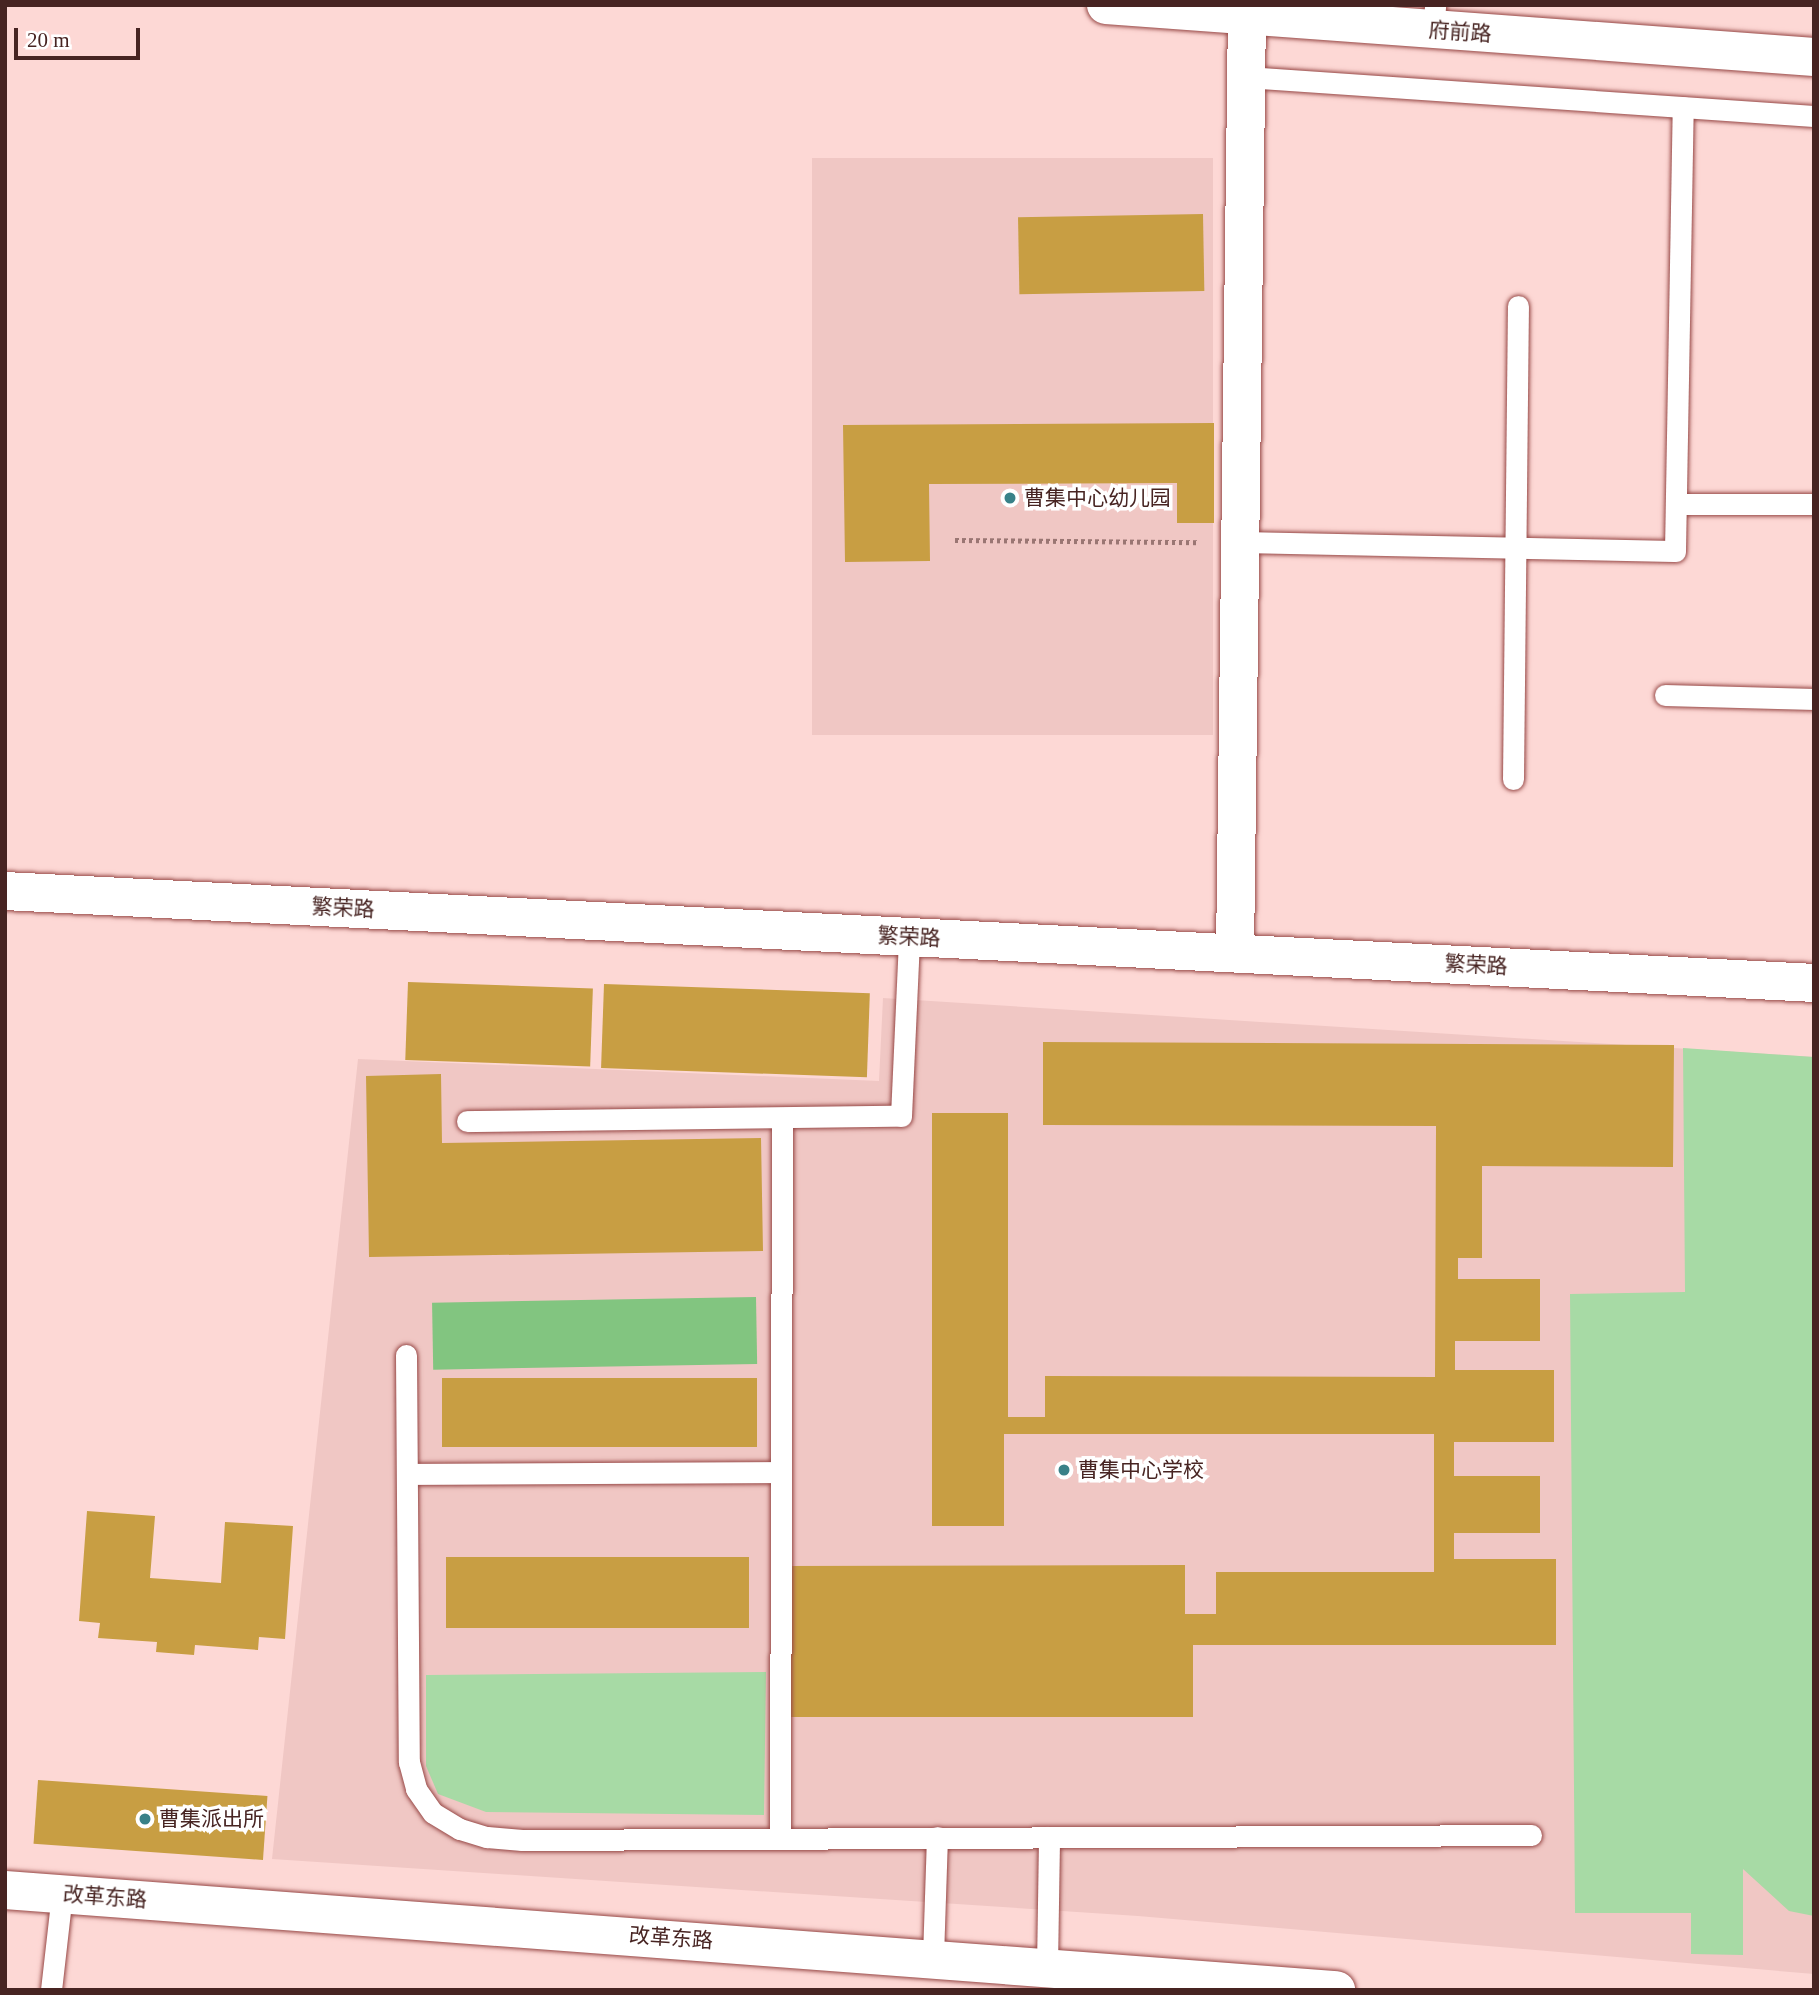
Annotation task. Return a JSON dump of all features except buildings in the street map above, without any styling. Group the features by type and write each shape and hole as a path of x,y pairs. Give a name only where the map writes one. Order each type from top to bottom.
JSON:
{"street":[{"name":"府前路","path":"1106,5 1247,16 1434,18 1814,57"},
{"path":"1235,953 1247,16"},
{"name":"繁荣路","path":"5,891 1814,983"},
{"name":"改革东路","path":"5,1889 1336,1990"}],"lane":[{"path":"1246,77 1814,116"},
{"path":"1240,542 1675,551 1682,107"},
{"path":"1513,779 1518,306"},
{"path":"1675,504 1814,504"},
{"path":"1665,695 1814,699"},
{"path":"467,1121 901,1116 909,937"},
{"path":"780,1838 782,1118"},
{"path":"406,1355 409,1762 416,1789 433,1813 460,1829 487,1838 1531,1835"},
{"path":"408,1474 781,1472"},
{"path":"933,1958 937,1838"},
{"path":"1048,1967 1049,1838"},
{"path":"51,1990 62,1894"}],"path":[{"path":"955,540 1240,542"}],"shaded area":[{"name":"曹集中心幼儿园","path":"812,158 1213,158 1213,735 812,735"},
{"name":"曹集中心学校","path":"883,998 1814,1057 1814,1974 1138,1916 272,1859 358,1059 879,1081"}],"green space":[{"path":"1683,1048 1814,1057 1814,1916 1789,1911 1743,1869 1743,1955 1691,1954 1691,1913 1575,1913 1570,1294 1685,1292"},
{"path":"756,1297 757,1364 433,1370 432,1303"},
{"path":"766,1672 764,1815 486,1812 438,1794 426,1766 426,1675"}],"place":[{"name":"曹集中心幼儿园","path":"1010,498"},
{"name":"曹集中心学校","path":"1064,1470"},
{"name":"曹集派出所","path":"145,1819"}]}
